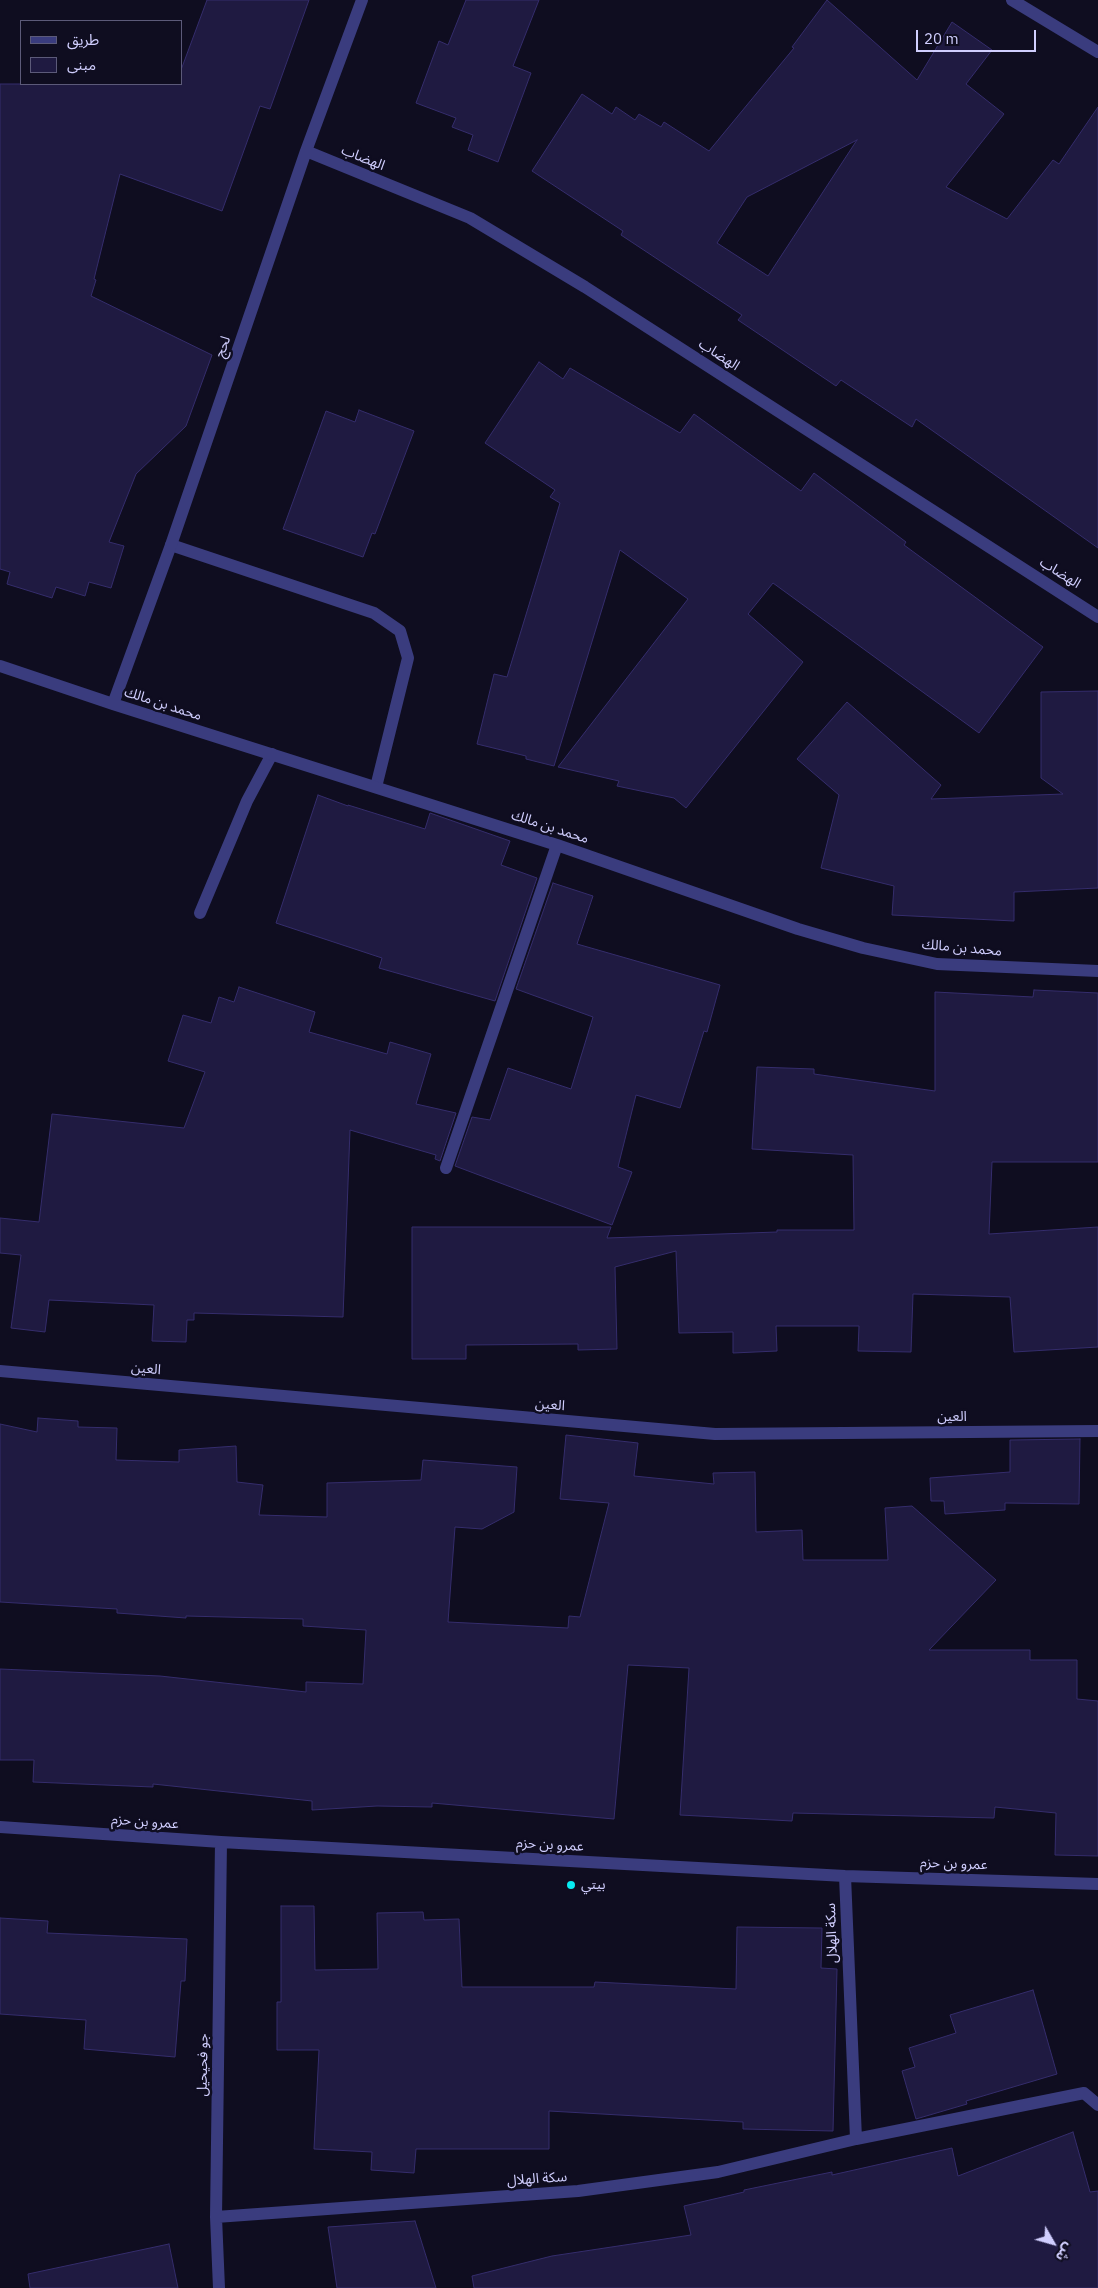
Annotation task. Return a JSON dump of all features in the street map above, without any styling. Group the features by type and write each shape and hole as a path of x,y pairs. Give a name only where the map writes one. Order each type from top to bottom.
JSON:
{"street":[{"name":"لحج","path":"113,704 171,545 306,151 362,0"},
{"path":"1012,0 1098,52"},
{"name":"الهضاب","path":"306,151 478,222 585,287 1098,617"},
{"path":"171,545 374,613 400,631 408,658 376,787"},
{"name":"محمد بن مالك","path":"0,666 113,704 557,845 798,929 863,948 937,964 1098,971"},
{"path":"200,913 247,801 272,754"},
{"path":"446,1168 557,845"},
{"name":"العين","path":"0,1371 715,1434 1098,1431"},
{"name":"عمرو بن حزم","path":"0,1826 221,1842 845,1876 1098,1884"},
{"name":"جو فحيحيل","path":"219,2288 216,2217 221,1842"},
{"name":"سكة الهلال","path":"845,1876 856,2139"},
{"name":"سكة الهلال","path":"216,2217 578,2191 718,2172 856,2139 1084,2093 1098,2105"}],"building":[{"path":"207,0 309,0 270,109 260,106 222,211 120,174 91,296 212,355 186,426 136,474 109,542 124,546 111,588 89,582 85,596 56,587 52,598 7,584 10,572 0,569 0,84 182,85 182,67"},
{"path":"466,0 539,0 513,66 531,73 498,162 468,150 473,135 452,127 456,118 416,103 439,41 448,45"},
{"path":"827,0 917,80 952,22 992,50 966,84 1004,114 946,187 1007,219 1053,160 1059,164 1098,107 1098,548 916,419 912,427 841,380 836,386 738,320 742,315 621,235 623,231 532,171 582,94 612,114 616,107 635,120 639,114 661,127 664,122 709,151 794,48 792,47","holes":["857,140 768,276 717,243 747,197"]},
{"path":"539,362 563,379 570,368 680,433 694,414 801,491 814,473 906,542 904,545 1043,647 979,733 773,583 748,614 803,662 686,808 674,798 617,786 619,781 558,767 688,599 620,550 554,766 526,759 526,756 477,744 494,674 507,677 560,503 550,497 555,490 485,443"},
{"path":"359,410 414,431 375,534 372,533 363,557 283,529 326,411 355,422"},
{"path":"1098,691 1098,888 1014,892 1014,921 892,915 894,886 821,868 839,795 797,759 847,702 941,785 931,799 1063,794 1041,778 1041,692"},
{"path":"318,795 425,829 430,813 510,841 501,865 537,878 495,1001 379,968 382,958 276,923"},
{"path":"553,883 593,896 577,944 720,985 707,1032 704,1031 680,1108 636,1095 618,1167 632,1172 612,1225 455,1166 472,1117 490,1120 508,1068 571,1089 593,1017 516,989"},
{"path":"239,987 315,1012 309,1032 387,1054 390,1042 431,1054 416,1104 456,1113 440,1161 435,1159 436,1155 350,1130 343,1317 194,1313 194,1320 187,1320 186,1342 152,1341 154,1305 49,1300 45,1332 11,1328 21,1255 0,1253 0,1218 39,1222 52,1114 184,1128 205,1072 168,1061 183,1015 211,1023 219,997 234,1002"},
{"path":"1034,990 1098,993 1098,1162 992,1162 989,1234 1098,1227 1098,1347 1014,1352 1010,1297 913,1294 911,1352 858,1351 859,1326 776,1326 777,1351 733,1353 733,1332 679,1333 676,1251 615,1267 617,1349 578,1350 578,1344 466,1345 466,1359 412,1359 412,1227 611,1227 607,1238 777,1232 777,1230 854,1230 853,1155 752,1149 757,1067 814,1069 814,1074 935,1091 935,992 1033,997"},
{"path":"38,1418 78,1421 78,1427 117,1428 116,1460 179,1462 179,1450 236,1446 237,1482 263,1485 259,1515 327,1517 327,1483 421,1480 423,1460 517,1467 514,1512 482,1529 455,1527 448,1622 568,1628 569,1616 580,1617 609,1503 560,1499 566,1435 638,1443 634,1476 714,1484 713,1473 755,1472 756,1532 802,1530 803,1560 888,1560 885,1508 912,1506 996,1580 929,1650 1030,1650 1030,1660 1077,1660 1077,1699 1098,1701 1098,1856 1055,1855 1056,1813 995,1807 994,1818 793,1813 792,1821 680,1815 689,1668 628,1665 614,1819 432,1803 432,1807 377,1806 312,1810 312,1801 153,1784 153,1787 33,1782 34,1760 0,1760 0,1669 160,1676 306,1692 306,1682 363,1684 366,1630 303,1626 303,1619 186,1616 186,1618 117,1613 117,1609 0,1602 0,1424 37,1432"},
{"path":"1080,1439 1079,1504 1005,1503 1005,1510 945,1514 944,1501 931,1501 930,1478 1010,1472 1010,1440"},
{"path":"281,1906 314,1906 315,1970 378,1969 377,1913 423,1912 424,1920 459,1919 462,1987 594,1987 595,1982 736,1989 737,1927 822,1928 821,1968 837,1969 833,2131 743,2129 743,2122 549,2111 549,2149 416,2149 414,2173 371,2170 372,2152 314,2149 319,2050 277,2050 277,2002 281,2002"},
{"path":"0,1918 48,1921 47,1933 187,1939 185,1981 181,1981 175,2057 84,2049 86,2020 0,2014"},
{"path":"1033,1990 1057,2074 966,2101 967,2104 916,2119 902,2071 915,2067 909,2048 956,2033 950,2015"},
{"path":"1073,2132 1090,2192 1098,2191 1098,2288 474,2288 472,2276 552,2256 691,2235 684,2206 744,2192 744,2190 832,2172 832,2175 952,2148 958,2176"},
{"path":"415,2221 436,2288 337,2288 328,2227"},
{"path":"169,2244 178,2288 30,2288 28,2274"}],"place":[{"name":"بيتي","path":"571,1885"}]}
